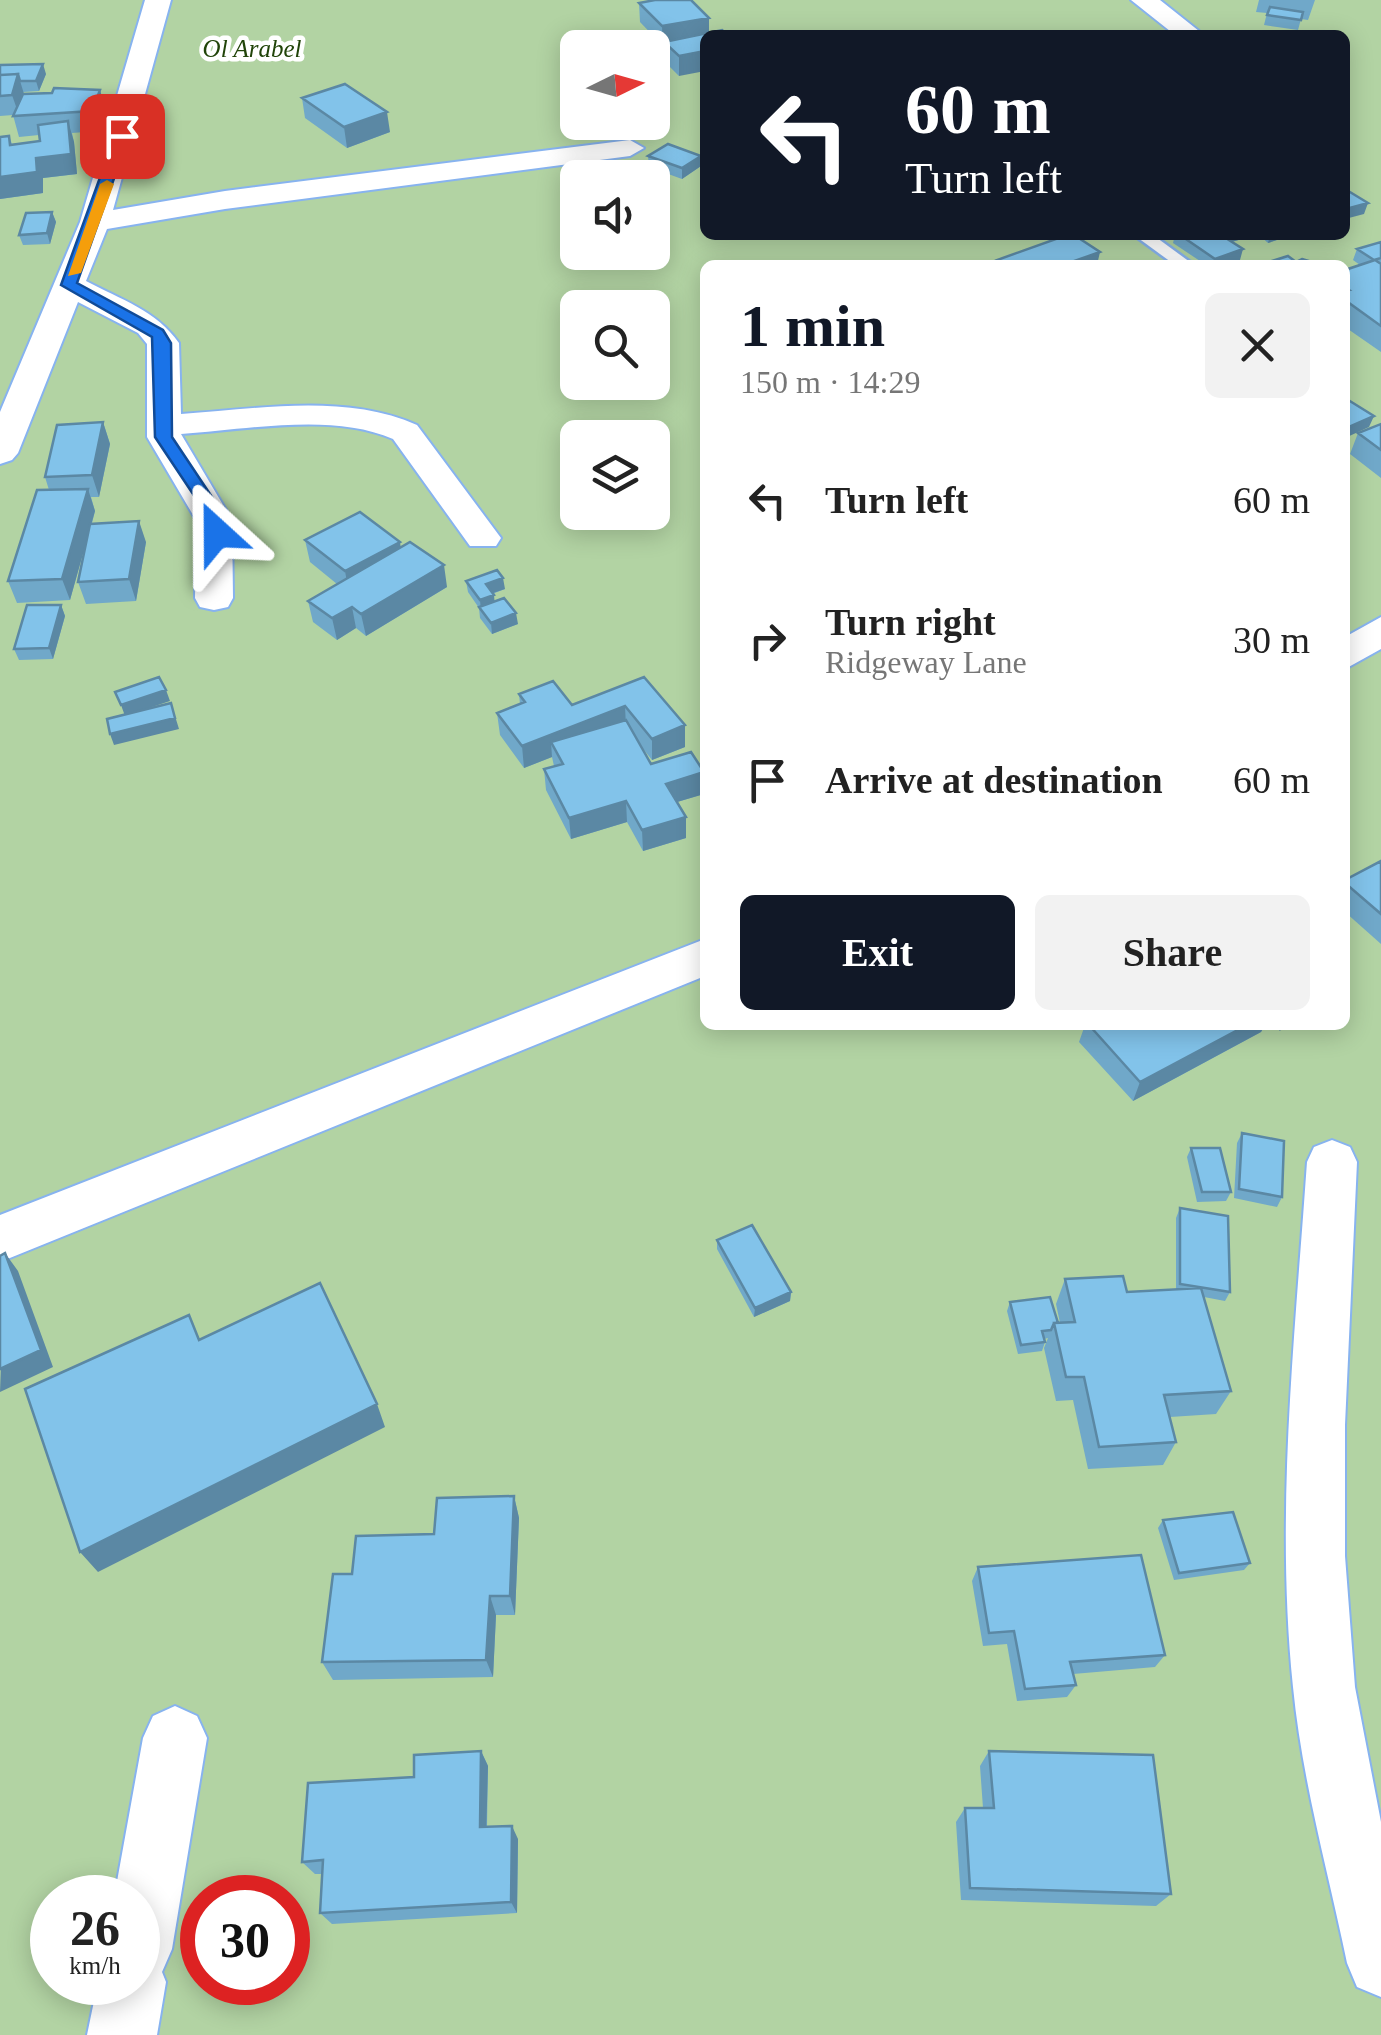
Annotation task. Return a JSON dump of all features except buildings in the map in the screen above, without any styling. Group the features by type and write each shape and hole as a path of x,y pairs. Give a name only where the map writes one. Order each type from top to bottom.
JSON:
{"street":[{"path":"0,453 94,222 158,0"},
{"path":"1144,0 1184,30"},
{"path":"94,222 225,200 630,148"},
{"path":"68,285 158,334 163,343 164,437 214,520 214,598"},
{"path":"162,425 354,417 393,422 405,432 484,538"},
{"path":"1350,652 1381,630"},
{"path":"0,1239 700,959"},
{"path":"1332,1162 1316,1486 1317,1607 1324,1690 1381,1963"},
{"path":"151,1875 175,1738"},
{"path":"122,2035 128,2005"}],"lane":[{"path":"1149,240 1179,260"}],"green space":[{"name":"Ol Arabel","path":"0,0 1381,0 1381,2035 0,2035"}],"slow traffic":[{"path":"73,273 107,184"}],"route":[{"path":"122,136 68,285 158,334 163,343 164,437 209,506 217,533"}]}
